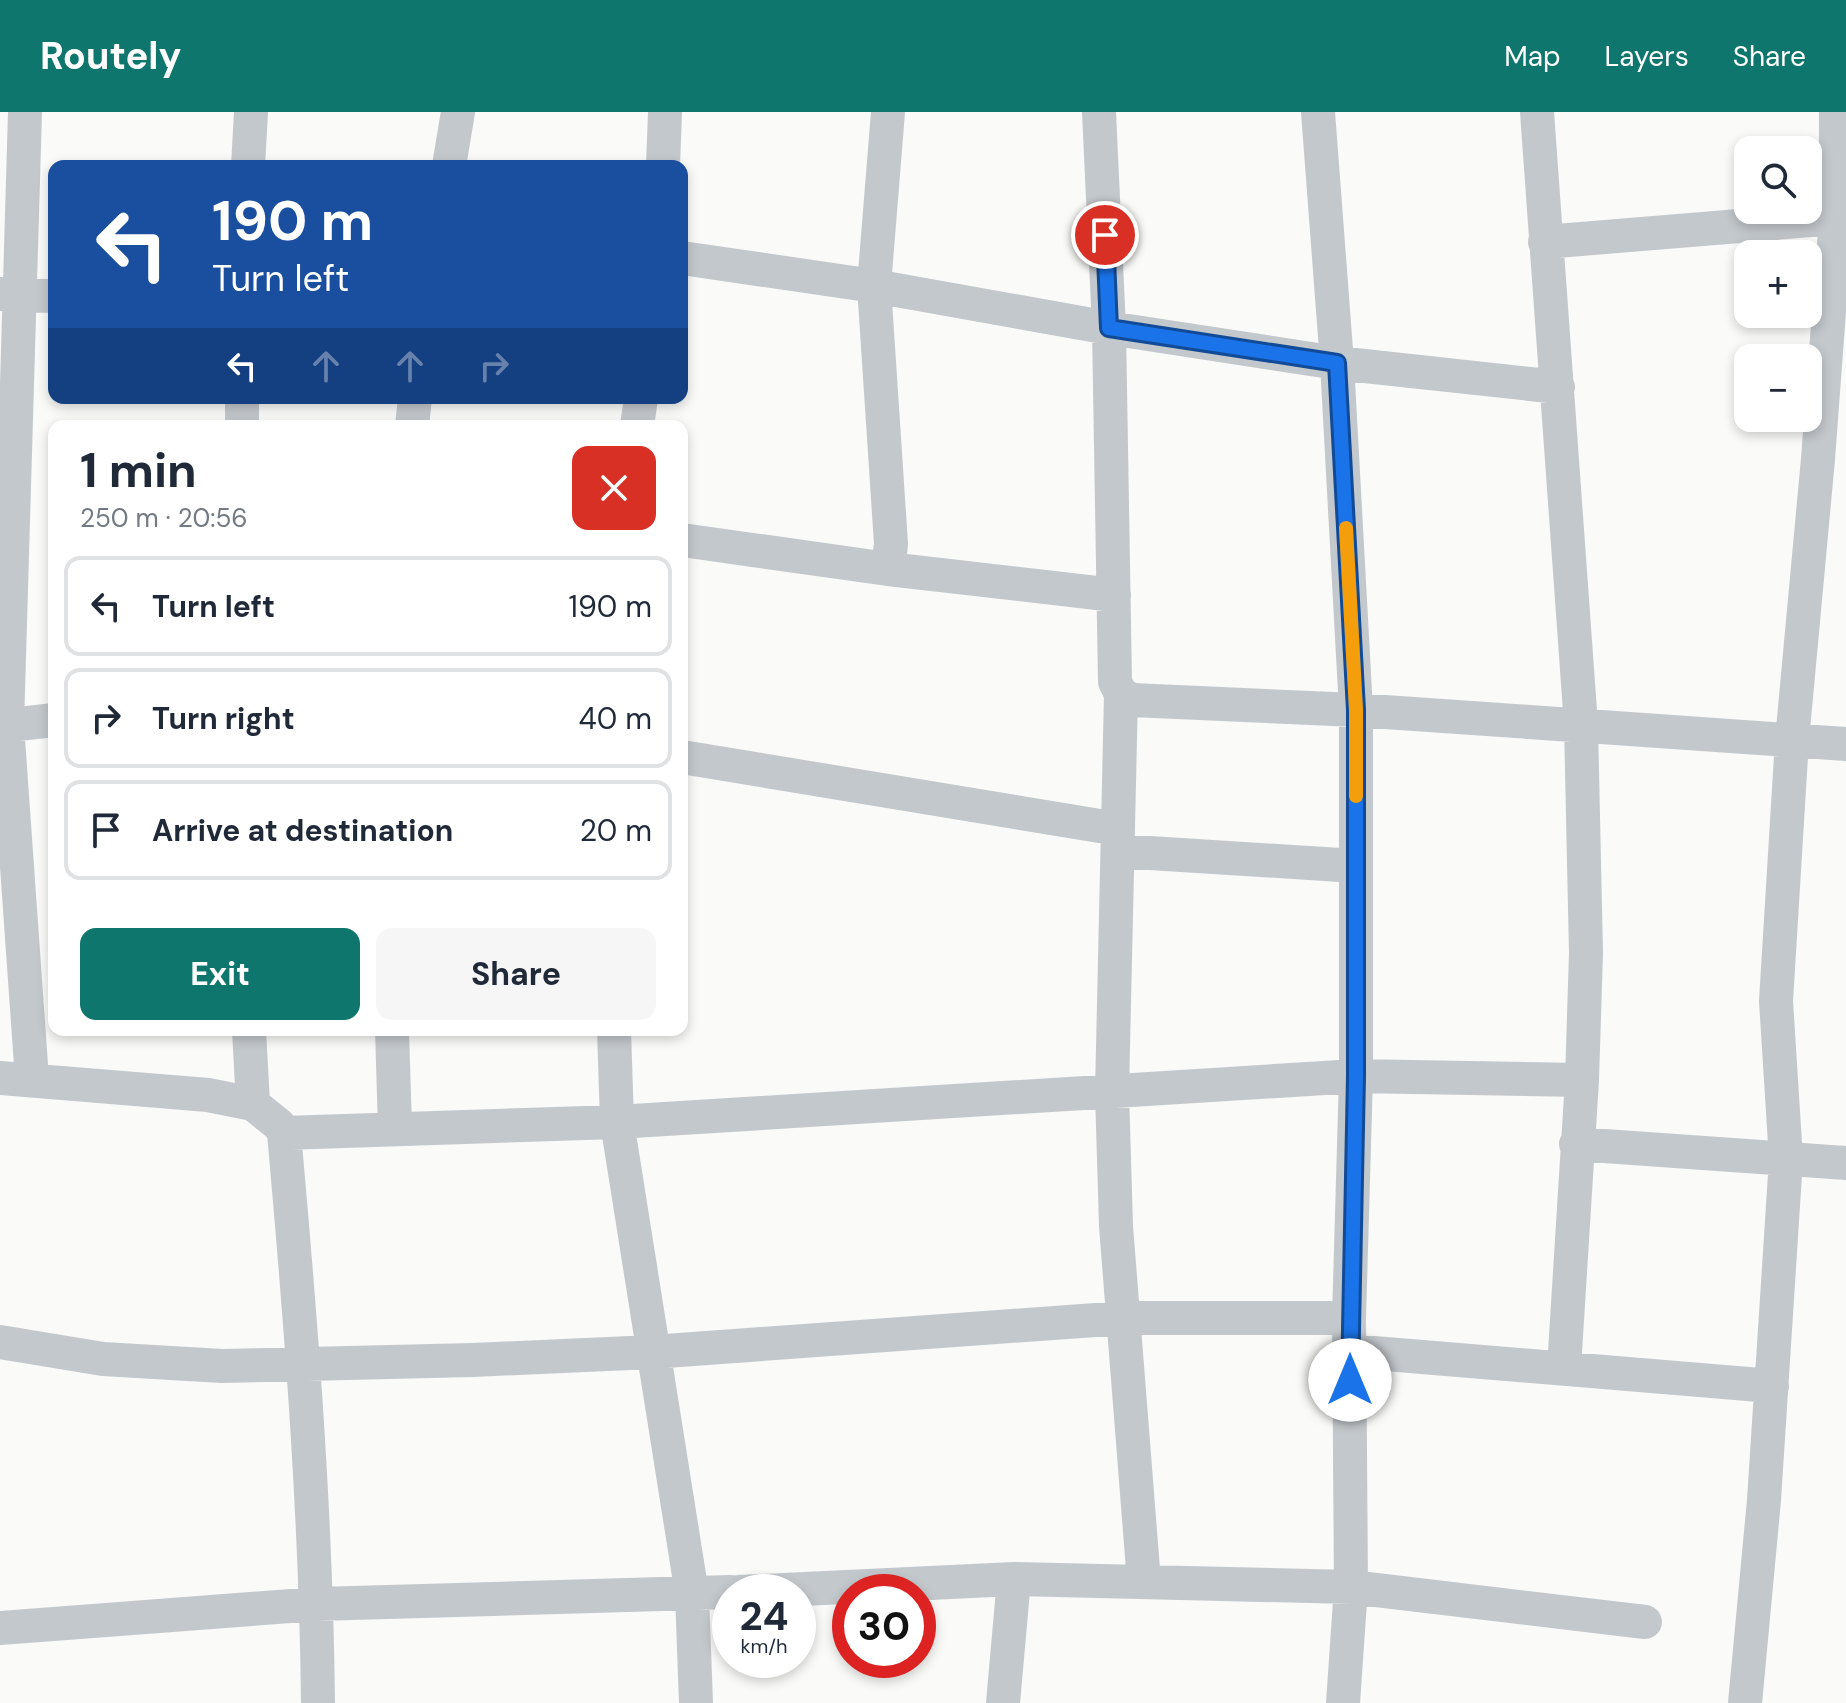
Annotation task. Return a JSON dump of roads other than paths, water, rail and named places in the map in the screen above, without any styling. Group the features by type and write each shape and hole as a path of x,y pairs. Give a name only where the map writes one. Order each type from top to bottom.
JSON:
{"street":[{"path":"25,112 9,294 4,725 16,1078 208,1095 253,1104 279,1125 284,1133 304,1362 317,1604 318,1703"},
{"path":"248,160 251,112"},
{"path":"450,160 458,112"},
{"path":"663,160 665,112"},
{"path":"888,112 874,286 891,544 888,569"},
{"path":"1099,112 1109,328 1115,682 1121,694 1112,1092 1116,1226 1144,1582"},
{"path":"1318,112 1337,363 1356,710 1356,1076 1350,1334 1351,1587 1343,1703"},
{"path":"1537,112 1581,725 1586,953 1582,1080 1564,1368"},
{"path":"1745,1703 1764,1500 1786,1159 1776,1001 1792,740 1836,218 1836,112"},
{"path":"1545,242 1836,218"},
{"path":"688,259 874,286 1109,328 1337,363 1558,387"},
{"path":"9,294 48,296"},
{"path":"688,541 888,569 1114,595"},
{"path":"1121,694 1132,700 1356,710 1846,744"},
{"path":"4,725 48,721"},
{"path":"688,758 1118,840 1356,866"},
{"path":"249,1036 253,1104"},
{"path":"392,1036 395,1129"},
{"path":"614,1036 617,1122 692,1594 696,1703"},
{"path":"284,1133 617,1122 1356,1076 1582,1080"},
{"path":"1576,1144 1846,1163"},
{"path":"0,1342 103,1359 222,1366 652,1352 1123,1318 1350,1334 1564,1368 1772,1386"},
{"path":"1003,1703 1014,1579"},
{"path":"816,1588 1014,1579 1351,1587 1645,1622"},
{"path":"0,1628 317,1604 712,1593"}]}
